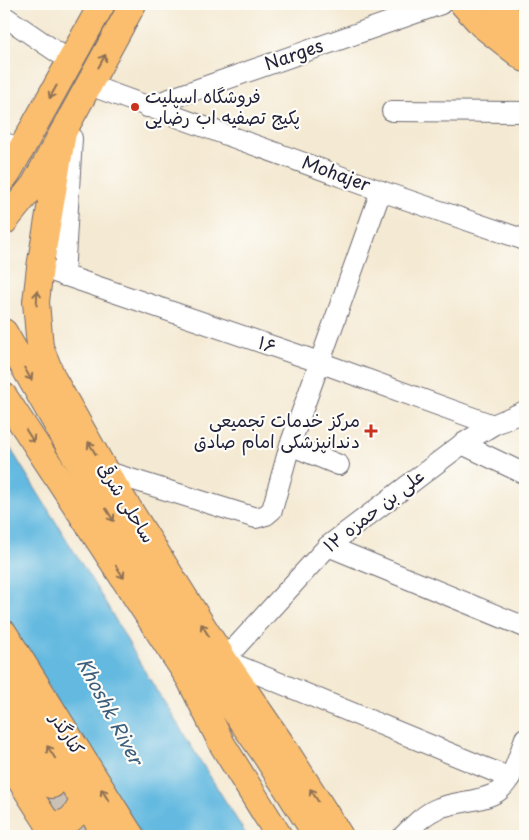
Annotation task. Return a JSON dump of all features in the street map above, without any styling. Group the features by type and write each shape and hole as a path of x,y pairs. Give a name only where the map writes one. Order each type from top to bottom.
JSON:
{"main road":[{"path":"4,178 9,171 13,145 70,61 102,4"},
{"path":"4,222 34,185 133,4"},
{"path":"463,4 493,14 525,30"},
{"path":"493,14 525,59"},
{"name":"ساحلی شرقی","path":"68,122 40,267 36,302 40,347 52,379 105,471 224,660 280,742 340,836"},
{"name":"ساحلی شرقی","path":"4,332 97,495 224,696 264,753 317,836"},
{"path":"4,396 189,678 222,744 280,836"},
{"name":"کنارگذر","path":"4,633 131,836"},
{"path":"189,678 226,717 298,836"},
{"path":"4,679 102,829"},
{"path":"4,714 51,813"},
{"path":"4,736 58,824 70,820 76,815 83,800"},
{"path":"4,755 51,813"},
{"path":"68,836 82,824 102,829"}],"street":[{"name":"Narges","path":"147,107 441,4"},
{"path":"4,16 70,61"},
{"name":"Mohajer","path":"89,85 381,191 525,240"},
{"path":"392,110 525,112"},
{"path":"64,276 68,122"},
{"path":"105,471 256,518 266,515 272,510 290,445 381,191"},
{"name":"۱۶","path":"40,267 319,362 493,425"},
{"name":"۱۲ علی بن حمزه","path":"224,660 328,546 462,444 493,425 525,411"},
{"path":"462,444 525,474"},
{"path":"290,445 339,465"},
{"path":"328,546 525,628"},
{"path":"224,660 510,778"},
{"path":"403,836 416,822 437,808 490,797 500,790 510,778 525,738"}],"water":[{"name":"Khoshk River","path":"4,438 247,836 142,836 4,618"}],"tunnel":[{"path":"56,792 85,836"}],"place":[{"name":"فروشگاه اسپلیت پکیج تصفیه اب رضایی","path":"135,107"},
{"name":"مرکز خدمات تجمیعی دندانپزشکی امام صادق","path":"371,431"}]}
